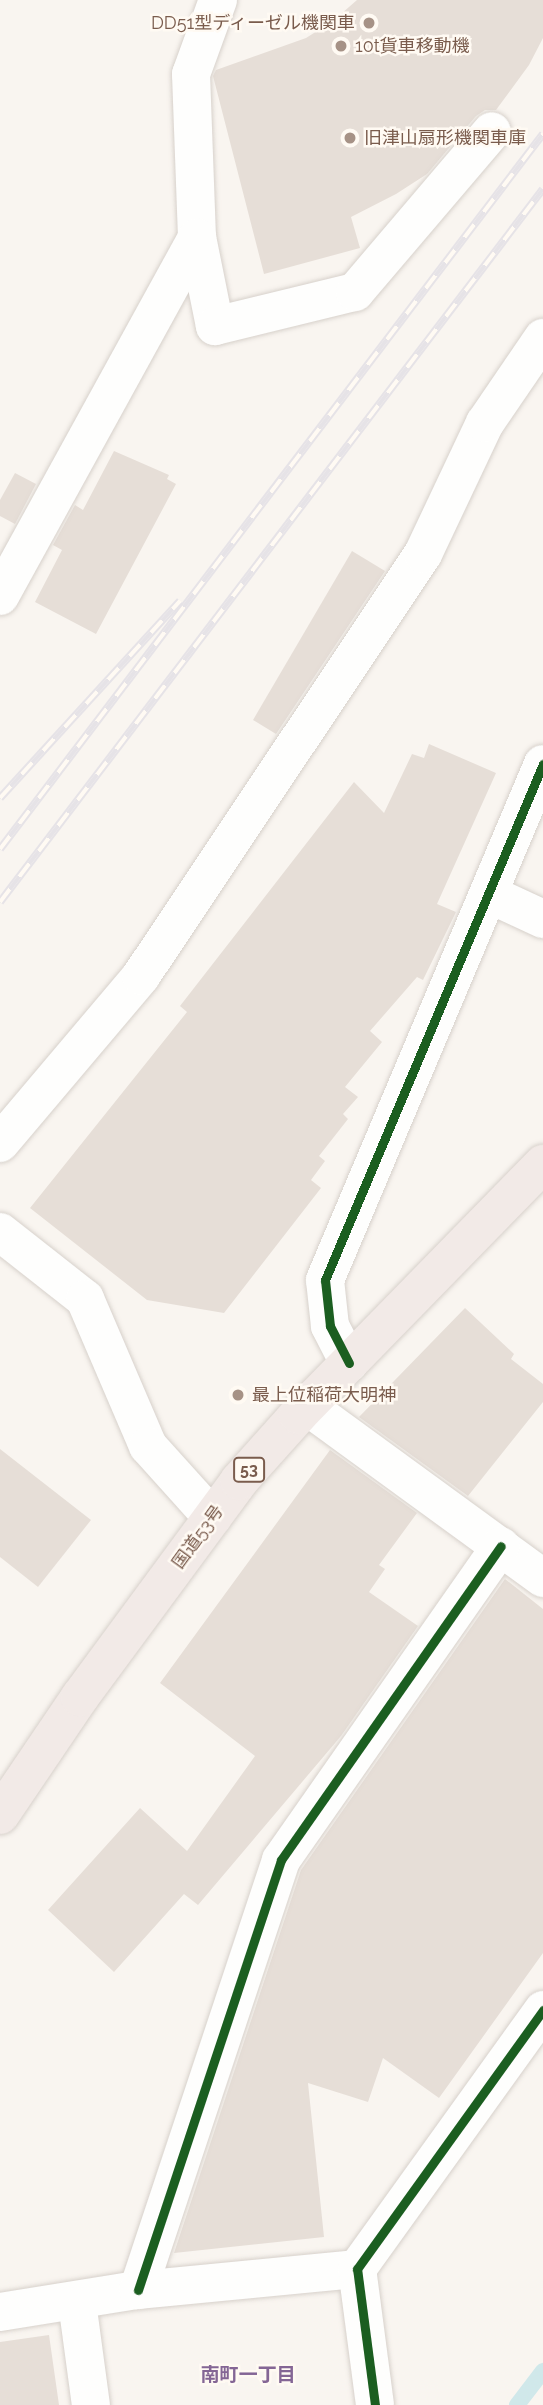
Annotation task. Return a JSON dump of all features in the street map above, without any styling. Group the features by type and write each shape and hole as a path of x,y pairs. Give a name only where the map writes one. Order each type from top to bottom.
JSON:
{"highway":[{"name":"国道53号","path":"0,1815 80,1698 212,1517 261,1456 543,1164"}],"street":[{"path":"218,0 191,74 197,237 215,326 355,292 492,131"},
{"path":"0,596 197,237"},
{"path":"0,1143 148,965 423,554 485,423 543,338"},
{"path":"349,1363 330,1326 325,1280 543,764"},
{"path":"489,894 543,919"},
{"path":"0,1232 85,1299 148,1446 212,1517"},
{"path":"307,1406 543,1578"},
{"path":"138,2290 281,1860 501,1546"},
{"path":"375,2405 357,2269 543,2010"},
{"path":"0,2312 77,2302 138,2290 357,2269"},
{"path":"77,2302 91,2405"}],"building":[{"name":"旧津山扇形機関車庫","path":"357,0 543,0 543,38 529,65 496,110 485,110 476,116 427,174 396,194 351,217 360,248 264,274 213,76 216,70 306,38 333,21"},
{"path":"114,451 169,475 167,479 176,484 96,634 35,602 62,550 53,545 75,505 83,510"},
{"path":"15,473 36,484 15,524 0,516 0,500"},
{"path":"352,551 385,571 276,734 253,720"},
{"path":"429,744 496,773 437,904 456,912 423,980 417,977 370,1031 382,1042 345,1087 358,1097 343,1114 348,1119 319,1156 325,1161 311,1180 321,1188 224,1313 147,1300 30,1208 187,1012 180,1006 354,782 384,813 412,754 424,758"},
{"path":"465,1308 514,1354 511,1359 543,1384 543,1402 468,1496 359,1417"},
{"path":"0,1449 91,1520 38,1587 0,1557"},
{"path":"330,1450 417,1513 379,1565 385,1569 369,1592 418,1626 341,1736 198,1905 184,1894 114,1972 48,1910 140,1808 187,1851 255,1756 160,1683"},
{"path":"505,1579 543,1609 543,1953 439,2098 383,2058 368,2102 308,2083 324,2237 174,2253 301,1870"},
{"path":"49,2335 59,2405 0,2405 0,2342"}],"waterway":[{"path":"517,2405 543,2371"}],"railway":[{"path":"0,849 543,134"},
{"path":"0,902 543,189"},
{"path":"0,798 180,601"}],"cycle path":[{"path":"349,1363 330,1326 325,1280 543,764"},
{"path":"138,2290 281,1860 501,1546"},
{"path":"375,2405 357,2269 543,2010"}],"place":[{"name":"DD51型ディーゼル機関車","path":"369,23"},
{"name":"10t貨車移動機","path":"341,46"},
{"name":"旧津山扇形機関車庫","path":"350,138"},
{"name":"最上位稲荷大明神","path":"238,1395"}],"district":[{"name":"南町一丁目","path":"248,2375"}]}
